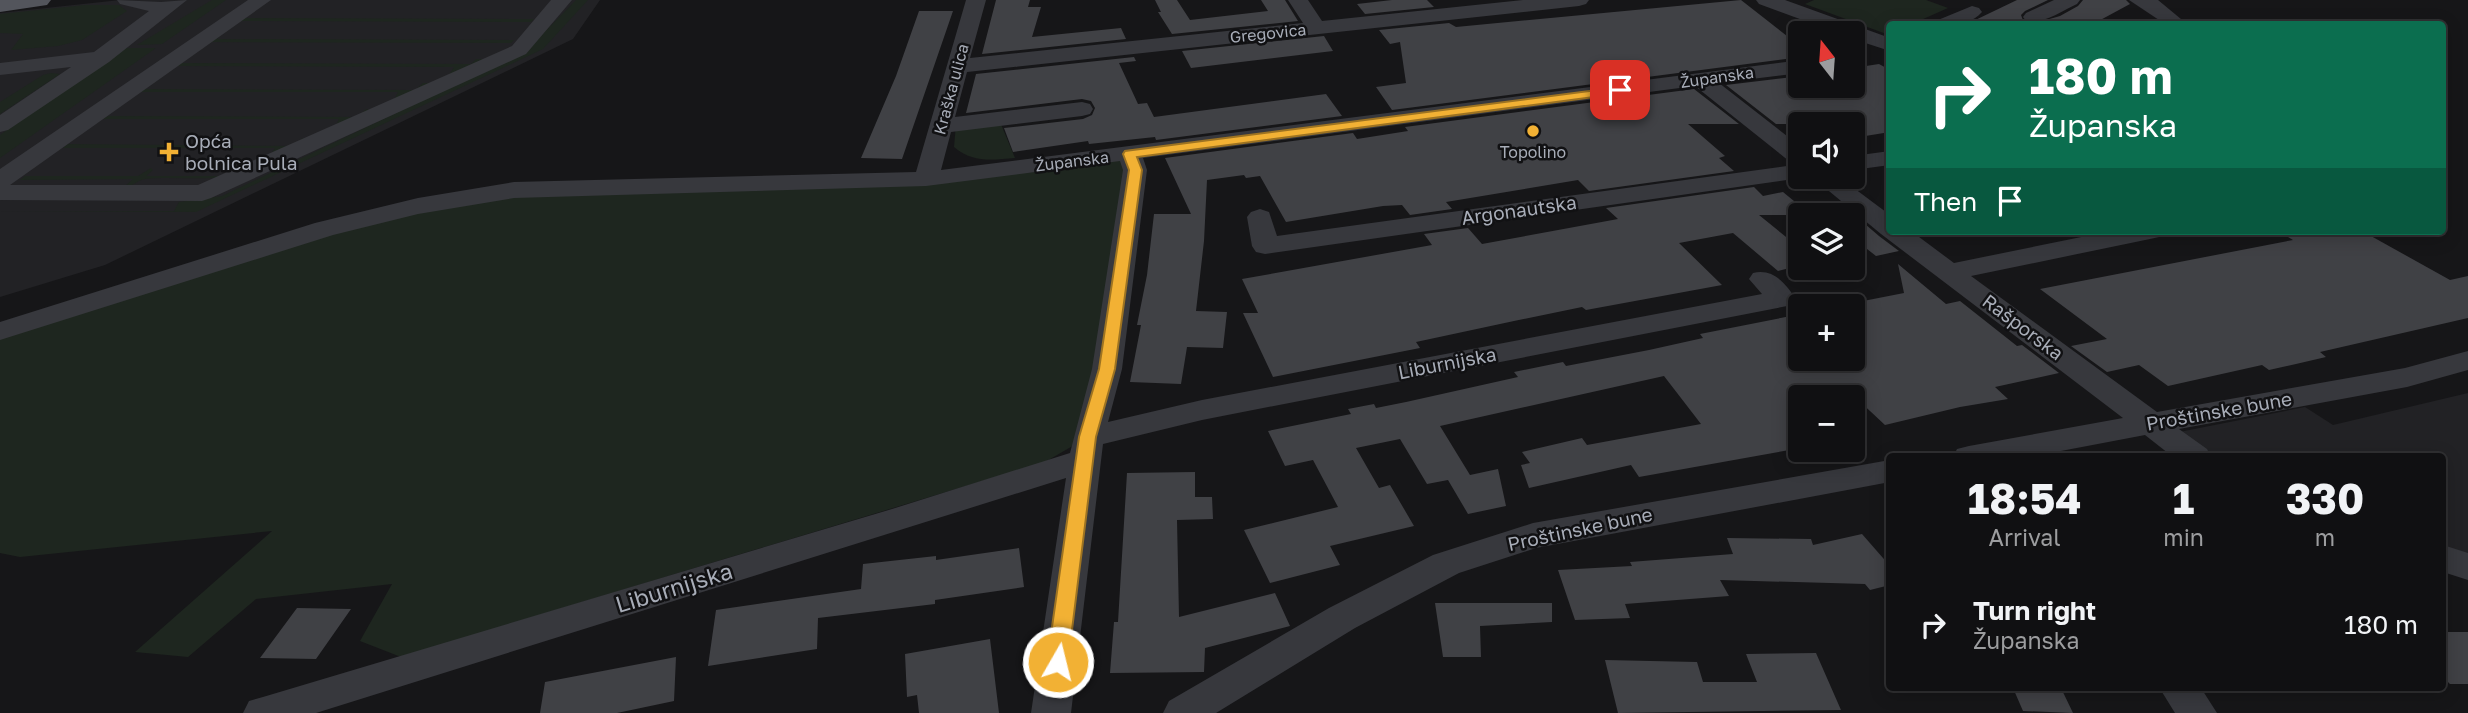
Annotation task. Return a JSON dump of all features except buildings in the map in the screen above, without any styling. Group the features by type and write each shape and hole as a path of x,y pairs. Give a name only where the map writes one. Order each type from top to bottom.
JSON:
{"main road":[{"path":"0,4 38,0"}],"street":[{"path":"127,0 171,5"},
{"path":"0,180 261,0"},
{"name":"Kraška ulica","path":"926,179 976,0"},
{"path":"1298,0 1317,27"},
{"name":"Gregovica","path":"958,66 1579,0"},
{"path":"1766,0 1885,43"},
{"path":"2033,17 2070,0"},
{"path":"2138,0 2151,4 2173,21"},
{"path":"0,125 101,57 171,5"},
{"path":"0,192 202,193 519,50 558,5"},
{"path":"1952,21 1972,12"},
{"path":"1866,50 1885,43"},
{"path":"0,69 101,57"},
{"name":"Županska","path":"0,331 324,229 446,201 514,190 926,179 1788,68"},
{"path":"1701,80 1788,149"},
{"path":"941,125 1082,109"},
{"path":"1051,713 1086,449 1107,369 1135,170 1130,154"},
{"path":"1865,161 1886,159"},
{"name":"Argonautska","path":"1260,217 1265,246 1788,173"},
{"name":"Rašporska","path":"1839,189 1886,225"},
{"name":"Rašporska","path":"1899,235 2190,453"},
{"path":"1949,272 2130,235"},
{"name":"Liburnijska","path":"263,713 880,526 1086,449 1231,404 1782,299 1763,279"},
{"name":"Proštinske bune","path":"1991,453 2407,377 2468,360"},
{"name":"Proštinske bune","path":"1183,713 1342,618 1446,564 1533,536 1886,472"},
{"path":"2446,559 2468,567"}],"shaded area":[{"name":"Opća bolnica Pula","path":"120,0 600,0 573,39 105,265 0,297 0,13"},
{"path":"212,0 226,0 162,44 137,45"},
{"path":"576,0 588,0 543,49 196,212 0,211 174,211 179,202 222,196 526,51"},
{"path":"1814,0 1926,0 1948,8 1919,21 1886,21 1886,34 1866,27 1866,21 1851,21 1805,4"},
{"path":"85,5 119,5 127,11 82,40 58,46 11,50 23,34 0,33 0,14"},
{"path":"243,18 534,19 531,22 239,21"},
{"path":"222,34 217,39 514,40 511,43 212,42 200,49"},
{"path":"126,48 156,48 0,158 0,135"},
{"path":"476,59 483,59 449,75 454,67 177,66 181,63 471,64"},
{"path":"60,74 0,114 0,102 43,75"},
{"path":"423,83 430,83 394,100 398,92 139,92 144,89 415,90"},
{"path":"366,109 373,111 335,127 339,119 103,119 108,116 358,117"},
{"path":"998,117 1015,158 975,158 954,147 956,124"},
{"path":"303,138 310,138 309,141 282,154 268,158 275,148 63,148 68,144 294,146"},
{"path":"1130,154 1088,437 1045,462 401,657 360,641 392,584 256,599 188,657 135,652 272,531 20,557 0,553 0,331 324,229 514,190 926,179 1067,170 1069,161"},
{"path":"151,168 153,170 146,176 230,176 145,179 124,187 133,179 20,180 25,176 138,176"},
{"path":"2468,393 2468,566 2446,557 2446,453 2194,453 2169,434 2305,407 2333,425"}],"place":[{"name":"Topolino","path":"1533,131"},
{"name":"Opća bolnica Pula","path":"169,152"}],"route":[{"path":"1058,662 1088,437 1107,369 1111,344 1135,170 1130,154 1620,90"}]}
